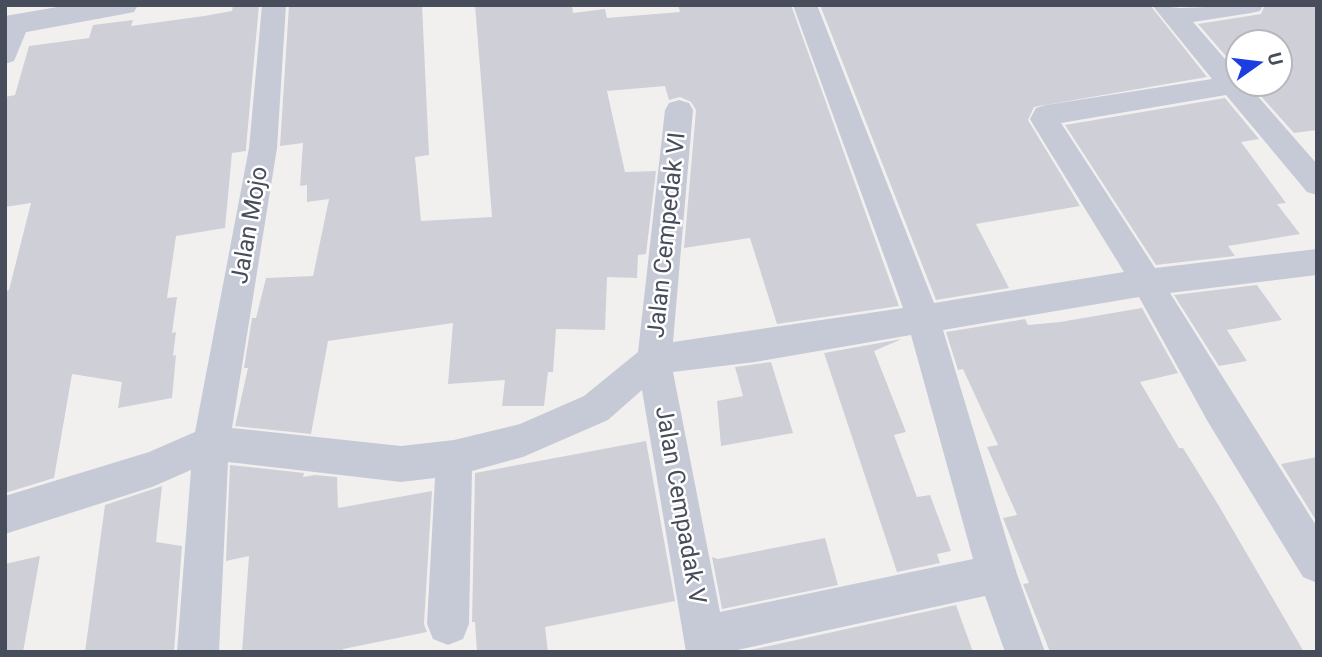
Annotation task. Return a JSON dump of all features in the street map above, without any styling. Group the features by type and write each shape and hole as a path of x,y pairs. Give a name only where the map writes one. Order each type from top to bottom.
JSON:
{"street":[{"path":"5,55 11,26 124,5"},
{"name":"Jalan Mojo","path":"198,652 211,443 263,148 274,5"},
{"path":"805,5 923,318 997,574 1025,650"},
{"path":"1169,11 1251,5"},
{"path":"1169,11 1224,75"},
{"path":"1224,86 1046,115 1044,119 1147,282 1221,410 1317,563"},
{"path":"1244,98 1317,184"},
{"name":"Jalan Cempedak VI","path":"654,359 679,110"},
{"path":"5,515 152,468 211,443 265,446 401,464 454,458 523,440 596,408 654,359 755,347 1147,282 1317,262"},
{"name":"Jalan Cempadak V","path":"654,359 706,644"},
{"path":"448,624 454,458"},
{"path":"706,644 997,574"}],"building":[{"path":"233,5 259,5 246,151 232,153 225,228 176,236 167,298 177,297 172,333 176,332 172,398 118,408 122,382 72,374 54,478 5,493 5,291 9,290 31,203 5,207 5,97 15,95 29,46 89,38 93,25 133,20 131,26 204,16 232,11"},
{"path":"289,5 422,5 429,155 415,157 421,221 492,217 475,5 572,5 573,13 605,9 607,18 680,12 678,5 791,5 899,306 777,324 750,238 684,248 696,110 691,102 680,97 669,100 665,86 607,91 625,172 656,171 646,254 638,255 637,278 607,277 605,330 556,329 553,372 548,372 544,406 502,406 505,380 448,384 453,323 328,341 311,434 235,426 248,368 244,368 252,318 256,318 266,278 313,276 329,199 307,202 307,185 300,186 303,143 280,146"},
{"path":"820,5 1150,5 1207,77 1034,107 1028,120 1080,206 976,224 1009,288 936,300"},
{"path":"1265,5 1317,5 1317,130 1294,133 1263,98 1294,98 1294,28 1224,28 1224,54 1198,24 1261,14"},
{"path":"1225,98 1259,139 1241,142 1286,203 1277,204 1300,234 1228,246 1235,256 1156,265 1065,125"},
{"path":"1257,285 1282,320 1227,330 1247,361 1219,366 1174,295"},
{"path":"1142,308 1178,373 1140,382 1179,448 1183,448 1219,506 1304,652 1050,652 1023,584 1029,583 1003,518 1017,515 987,447 998,445 963,369 958,370 946,332 1025,319 1028,325 1060,322"},
{"path":"902,339 874,351 906,432 894,435 917,497 930,495 951,551 937,554 940,563 897,572 824,353"},
{"path":"771,362 793,433 721,446 717,401 743,396 735,367"},
{"path":"646,441 675,601 545,627 548,652 477,652 475,622 472,622 475,473"},
{"path":"1317,457 1317,522 1281,464"},
{"path":"230,465 304,473 303,477 337,477 338,508 432,491 424,624 427,632 343,649 343,652 242,652 249,556 226,561"},
{"path":"162,486 156,542 182,546 174,652 85,652 105,505"},
{"path":"825,538 838,585 722,609 712,557 718,559"},
{"path":"40,556 23,652 5,652 5,564"},
{"path":"956,605 973,652 741,652"}]}
